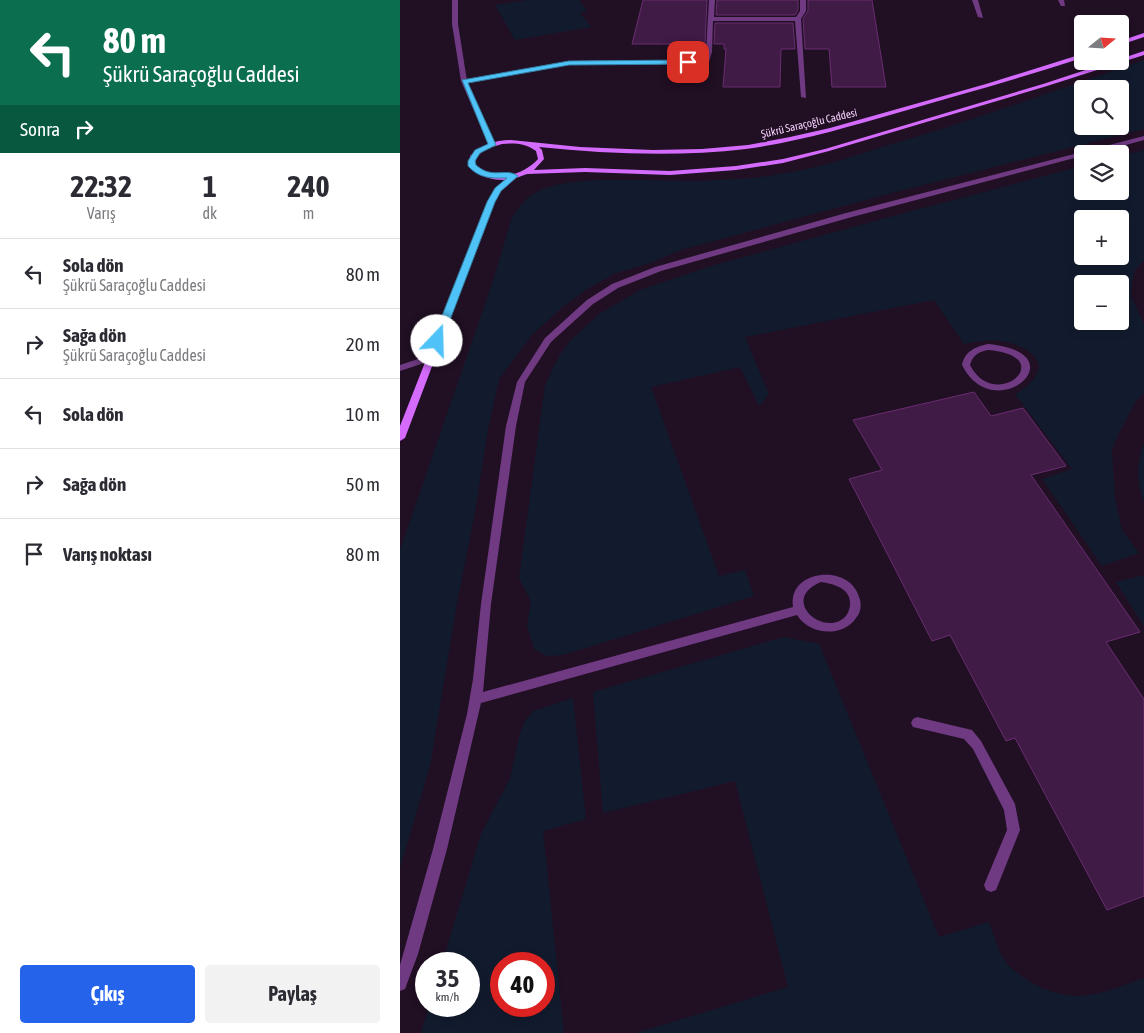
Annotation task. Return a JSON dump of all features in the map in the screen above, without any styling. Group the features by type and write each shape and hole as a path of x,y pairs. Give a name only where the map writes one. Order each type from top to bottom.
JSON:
{"street":[{"path":"455,0 455,24 464,81 492,145 478,152 471,161 472,166 480,174 488,176 514,176 526,172 538,164 542,154 531,144"},
{"path":"464,81 569,63 706,62 709,52 712,0"},
{"path":"803,0 803,11 798,19 804,97"},
{"path":"975,0 981,17"},
{"path":"711,19 798,19"},
{"path":"1129,40 1144,35"},
{"path":"526,172 585,170 670,173 726,169 783,161 998,100 1144,53"},
{"name":"Şükrü Saraçoğlu Caddesi","path":"492,145 511,142 600,151 656,152 728,149 775,143 824,132 969,91 1074,58"},
{"path":"1118,145 1144,138"},
{"path":"400,984 411,954 440,849 461,768 476,699 486,604 511,426 521,382 548,340 590,302 615,286 658,268 1074,157"},
{"path":"400,438 491,202 498,190 514,176"},
{"path":"988,347 998,347 1016,354 1023,360 1026,367 1026,373 1017,383 1000,387 981,382 968,372 967,358 972,352 988,347"},
{"path":"400,368 430,358"},
{"path":"822,578 841,581 850,587 856,601 854,613 849,620 841,625 830,628 811,623 804,618 799,610 797,600 799,592 812,580 822,578"},
{"path":"476,699 799,610"},
{"path":"917,723 968,734 977,745 1010,809 1014,830 990,885"}],"shaded area":[{"path":"528,0 579,0 587,11 580,13 591,27 515,40 495,5"},
{"path":"1144,60 1144,129 1129,133 1129,80 1086,80 1115,70 1129,70 1129,65"},
{"path":"1074,84 1074,135 1120,135 1074,145 1074,147 888,194 681,250 650,263 616,273 587,289 558,311 532,335 499,379 488,429 430,766 400,868 400,550 492,284 512,217 524,202 539,191 556,185 577,182 600,180 696,181 794,172 848,158"},
{"path":"1144,150 1144,260 1134,272 1131,296 1144,324 1144,393 1136,401 1112,450 1115,498 1122,530 1139,553 1102,566 1042,479 1072,469 1015,394 1030,383 1037,373 1039,366 1034,355 1022,347 1002,341 964,344 934,300 745,337 769,394 759,406 740,367 651,387 719,576 745,570 754,596 563,655 547,656 535,650 527,626 531,601 519,578 545,385 559,356 570,341 599,314 640,290 711,266 1074,168 1074,200 1129,200 1129,154"},
{"path":"1144,443 1144,503 1138,473"},
{"path":"1144,575 1144,626 1116,582"},
{"path":"784,637 819,644 939,937 989,922 1001,953 1013,969 1040,987 1067,995 1080,996 1105,992 1144,978 1144,1033 636,1033 788,987 735,781 603,813 593,692"},
{"path":"573,698 586,819 543,831 564,1033 421,1033 426,1017 480,1017 480,952 446,952 481,834 510,778 520,733 525,721 533,711"}],"building":[{"path":"643,0 707,0 705,44 632,44"},
{"path":"717,0 798,0 798,10 795,15 716,15"},
{"path":"808,0 872,0 886,87 832,87 829,49 805,49 803,19 808,11"},
{"path":"715,23 793,23 795,49 781,49 780,87 723,87 726,49 724,49 724,44 714,44"},
{"path":"974,392 991,416 1023,408 1066,466 1031,475 1140,632 1106,642 1144,699 1144,896 1107,910 1015,738 1006,741 950,635 932,641 849,479 882,470 853,420"}],"route":[{"path":"437,341 491,202 498,190 514,176 488,176 480,174 472,166 471,161 474,156 484,148 492,145 464,81 569,63 688,62"}]}
